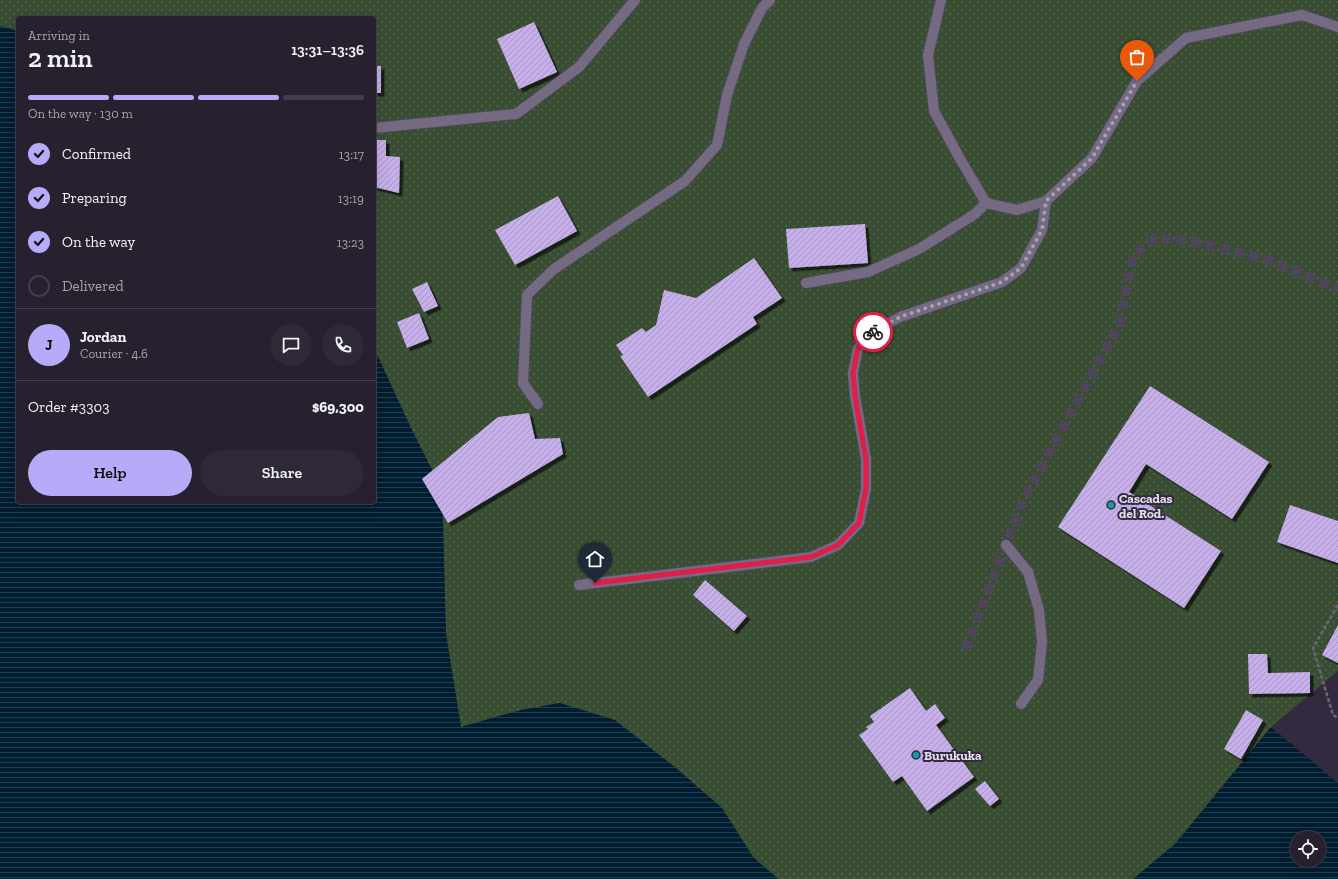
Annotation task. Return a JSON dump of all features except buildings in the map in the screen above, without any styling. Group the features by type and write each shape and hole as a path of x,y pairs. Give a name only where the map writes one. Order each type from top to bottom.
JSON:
{"street":[{"path":"376,128 516,114 579,67 635,0"},
{"path":"538,404 523,383 527,295 554,269 685,181 717,145 727,95 744,44 762,8 770,0"},
{"path":"941,0 928,55 934,111 986,203 1017,210 1046,201 1092,158 1137,81 1186,38 1302,15 1338,27"},
{"path":"579,585 811,557 838,545 859,523 866,489 866,459 855,396 853,373 858,348 872,332 900,317 1002,282 1021,268 1042,230 1046,201"},
{"path":"806,283 868,272 919,249 975,214 986,203"},
{"path":"1006,545 1028,572 1039,610 1042,636 1038,680 1021,704"}],"path":[{"path":"1338,605 1313,648 1333,715 1338,718"}],"green space":[{"path":"0,0 1338,0 1338,671 1271,727 1175,844 1133,879 778,879 753,857 722,808 676,768 560,703 521,710 461,727 446,634 442,490 376,352 376,16 16,16 16,30 0,26"}],"water":[{"path":"0,26 16,30 16,504 376,504 376,352 442,490 446,634 461,727 521,710 560,703 615,720 676,768 722,808 753,857 778,879 0,879"},
{"path":"1271,727 1338,783 1338,879 1133,879 1175,844"}],"tunnel":[{"path":"965,650 1023,501 1119,325 1133,257 1155,238 1188,240 1268,260 1338,289"}],"way so far":[{"path":"873,332 900,317 1002,282 1021,268 1042,230 1046,201 1092,158 1137,81"}],"place":[{"name":"Cascadas del Rod.","path":"1111,505"},
{"name":"Burukuka","path":"916,755"}],"route":[{"path":"595,583 811,557 838,545 859,523 866,489 866,459 855,396 853,373 858,348 873,332"}]}
